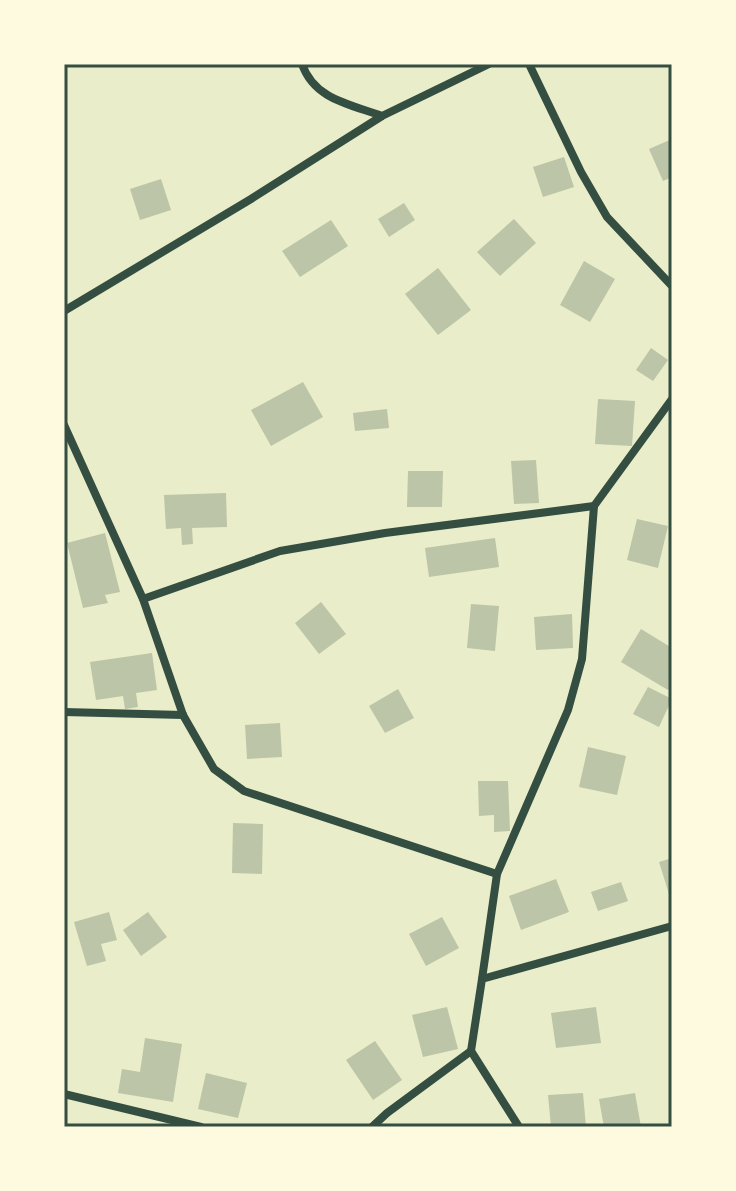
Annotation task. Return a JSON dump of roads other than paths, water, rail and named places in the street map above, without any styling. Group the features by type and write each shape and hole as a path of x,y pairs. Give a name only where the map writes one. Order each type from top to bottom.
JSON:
{"street":[{"path":"302,64 308,81 330,97 382,116"},
{"path":"64,311 382,116 489,64"},
{"path":"529,64 581,172 607,217 672,286"},
{"path":"519,1127 471,1051 497,874 568,710 582,659 594,506 672,399"},
{"path":"64,425 143,599 183,715 214,769 244,791 497,874"},
{"path":"143,599 280,551 385,533 594,506"},
{"path":"64,712 183,715"},
{"path":"482,979 672,926"},
{"path":"372,1127 471,1051"},
{"path":"64,1094 201,1127"}]}
